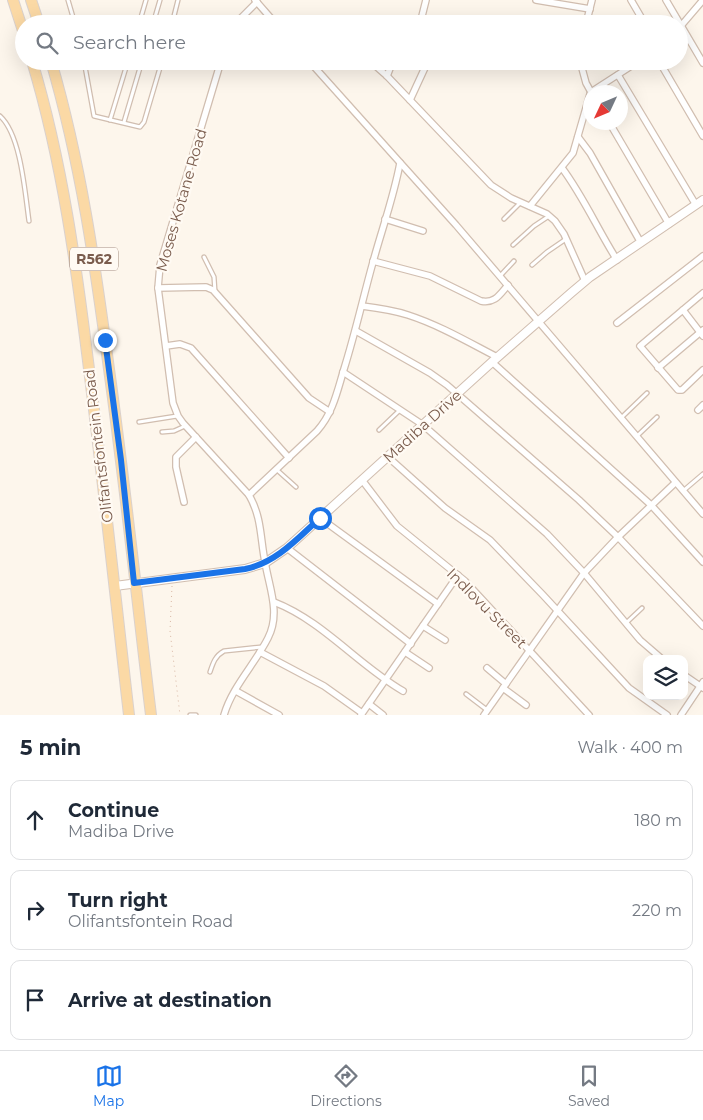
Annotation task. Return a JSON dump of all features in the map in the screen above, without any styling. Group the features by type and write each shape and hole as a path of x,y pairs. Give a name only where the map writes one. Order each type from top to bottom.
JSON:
{"main road":[{"path":"13,0 18,15"},
{"path":"31,0 36,15"},
{"name":"Olifantsfontein Road","path":"34,70 49,126 70,232 91,379 129,715"},
{"name":"Olifantsfontein Road","path":"53,70 71,138 90,232 120,451 151,715"}],"street":[{"path":"422,15 426,0"},
{"path":"536,0 590,9"},
{"path":"588,15 592,0"},
{"path":"631,0 640,15"},
{"path":"666,0 674,15"},
{"path":"688,17 703,0"},
{"path":"243,15 256,1 268,15"},
{"path":"688,39 703,63"},
{"name":"Moses Kotane Road","path":"217,70 160,265 158,288 172,403 178,416 186,426 249,495 258,514 265,563 274,602 269,636 224,715"},
{"path":"318,70 540,321 703,514"},
{"path":"380,70 491,185 504,194 550,216 566,239 585,282"},
{"path":"387,76 389,70"},
{"path":"410,100 424,70"},
{"path":"582,70 587,85"},
{"path":"603,85 626,70"},
{"path":"664,70 703,136"},
{"path":"618,75 696,205"},
{"path":"530,206 573,153 583,120"},
{"path":"614,130 669,224"},
{"path":"578,137 590,153 641,243"},
{"path":"249,495 317,431 325,422 330,412 356,331 400,163"},
{"path":"562,168 617,260"},
{"name":"Madiba Drive","path":"114,586 245,569 265,563 287,548 494,360 585,282 703,200"},
{"path":"385,219 423,231"},
{"path":"617,323 703,256"},
{"path":"373,262 430,276 481,302 488,303 496,299 508,285"},
{"path":"158,288 206,287 215,292 309,398 330,412"},
{"path":"703,293 640,346 678,390 682,390 703,370"},
{"path":"362,306 408,314 434,325 494,360 651,506 703,562"},
{"path":"658,368 702,333 682,310"},
{"path":"356,331 430,373 457,394 560,482 618,537 703,626"},
{"path":"166,346 180,344 192,348 289,458"},
{"path":"343,372 423,425 547,534 584,573 640,640 657,655"},
{"path":"184,502 176,467 176,457 196,437"},
{"path":"388,457 445,508 490,540 628,688 667,715"},
{"name":"Indlovu Street","path":"362,480 397,526 458,575 589,715"},
{"path":"486,713 584,573 618,537 675,483"},
{"path":"320,518 438,604"},
{"path":"287,548 411,644"},
{"path":"261,649 324,686 362,714 458,575"},
{"path":"274,602 300,615 349,650 385,681 402,691"},
{"path":"423,626 445,640"},
{"path":"405,652 429,668"},
{"path":"487,668 526,706"},
{"path":"681,715 702,686 688,677"},
{"path":"236,691 279,715"},
{"path":"369,704 382,715"}],"lane":[{"path":"68,0 72,15"},
{"path":"142,15 146,0"},
{"path":"156,15 160,0"},
{"path":"174,15 178,0"},
{"path":"86,70 94,116 140,127 159,70"},
{"path":"110,120 125,70"},
{"path":"124,122 139,70"},
{"path":"0,116 5,120 13,136 22,172 29,221"},
{"path":"504,219 520,202"},
{"path":"513,245 534,226 550,216"},
{"path":"532,265 566,239"},
{"path":"204,257 214,277 215,292"},
{"path":"500,276 514,261"},
{"path":"622,418 647,393"},
{"path":"379,430 400,410"},
{"path":"139,422 178,416"},
{"path":"637,436 657,417"},
{"path":"162,432 174,431 186,426"},
{"path":"276,469 296,487"},
{"path":"682,491 703,474"},
{"path":"625,623 642,608"},
{"path":"210,672 213,661 224,651 261,649"},
{"path":"466,694 486,713"},
{"path":"190,715 196,715"}],"path":[{"path":"172,579 170,631 180,715"}],"route":[{"path":"105,340 121,460 134,583 245,569 260,565 287,548 320,518"}]}
